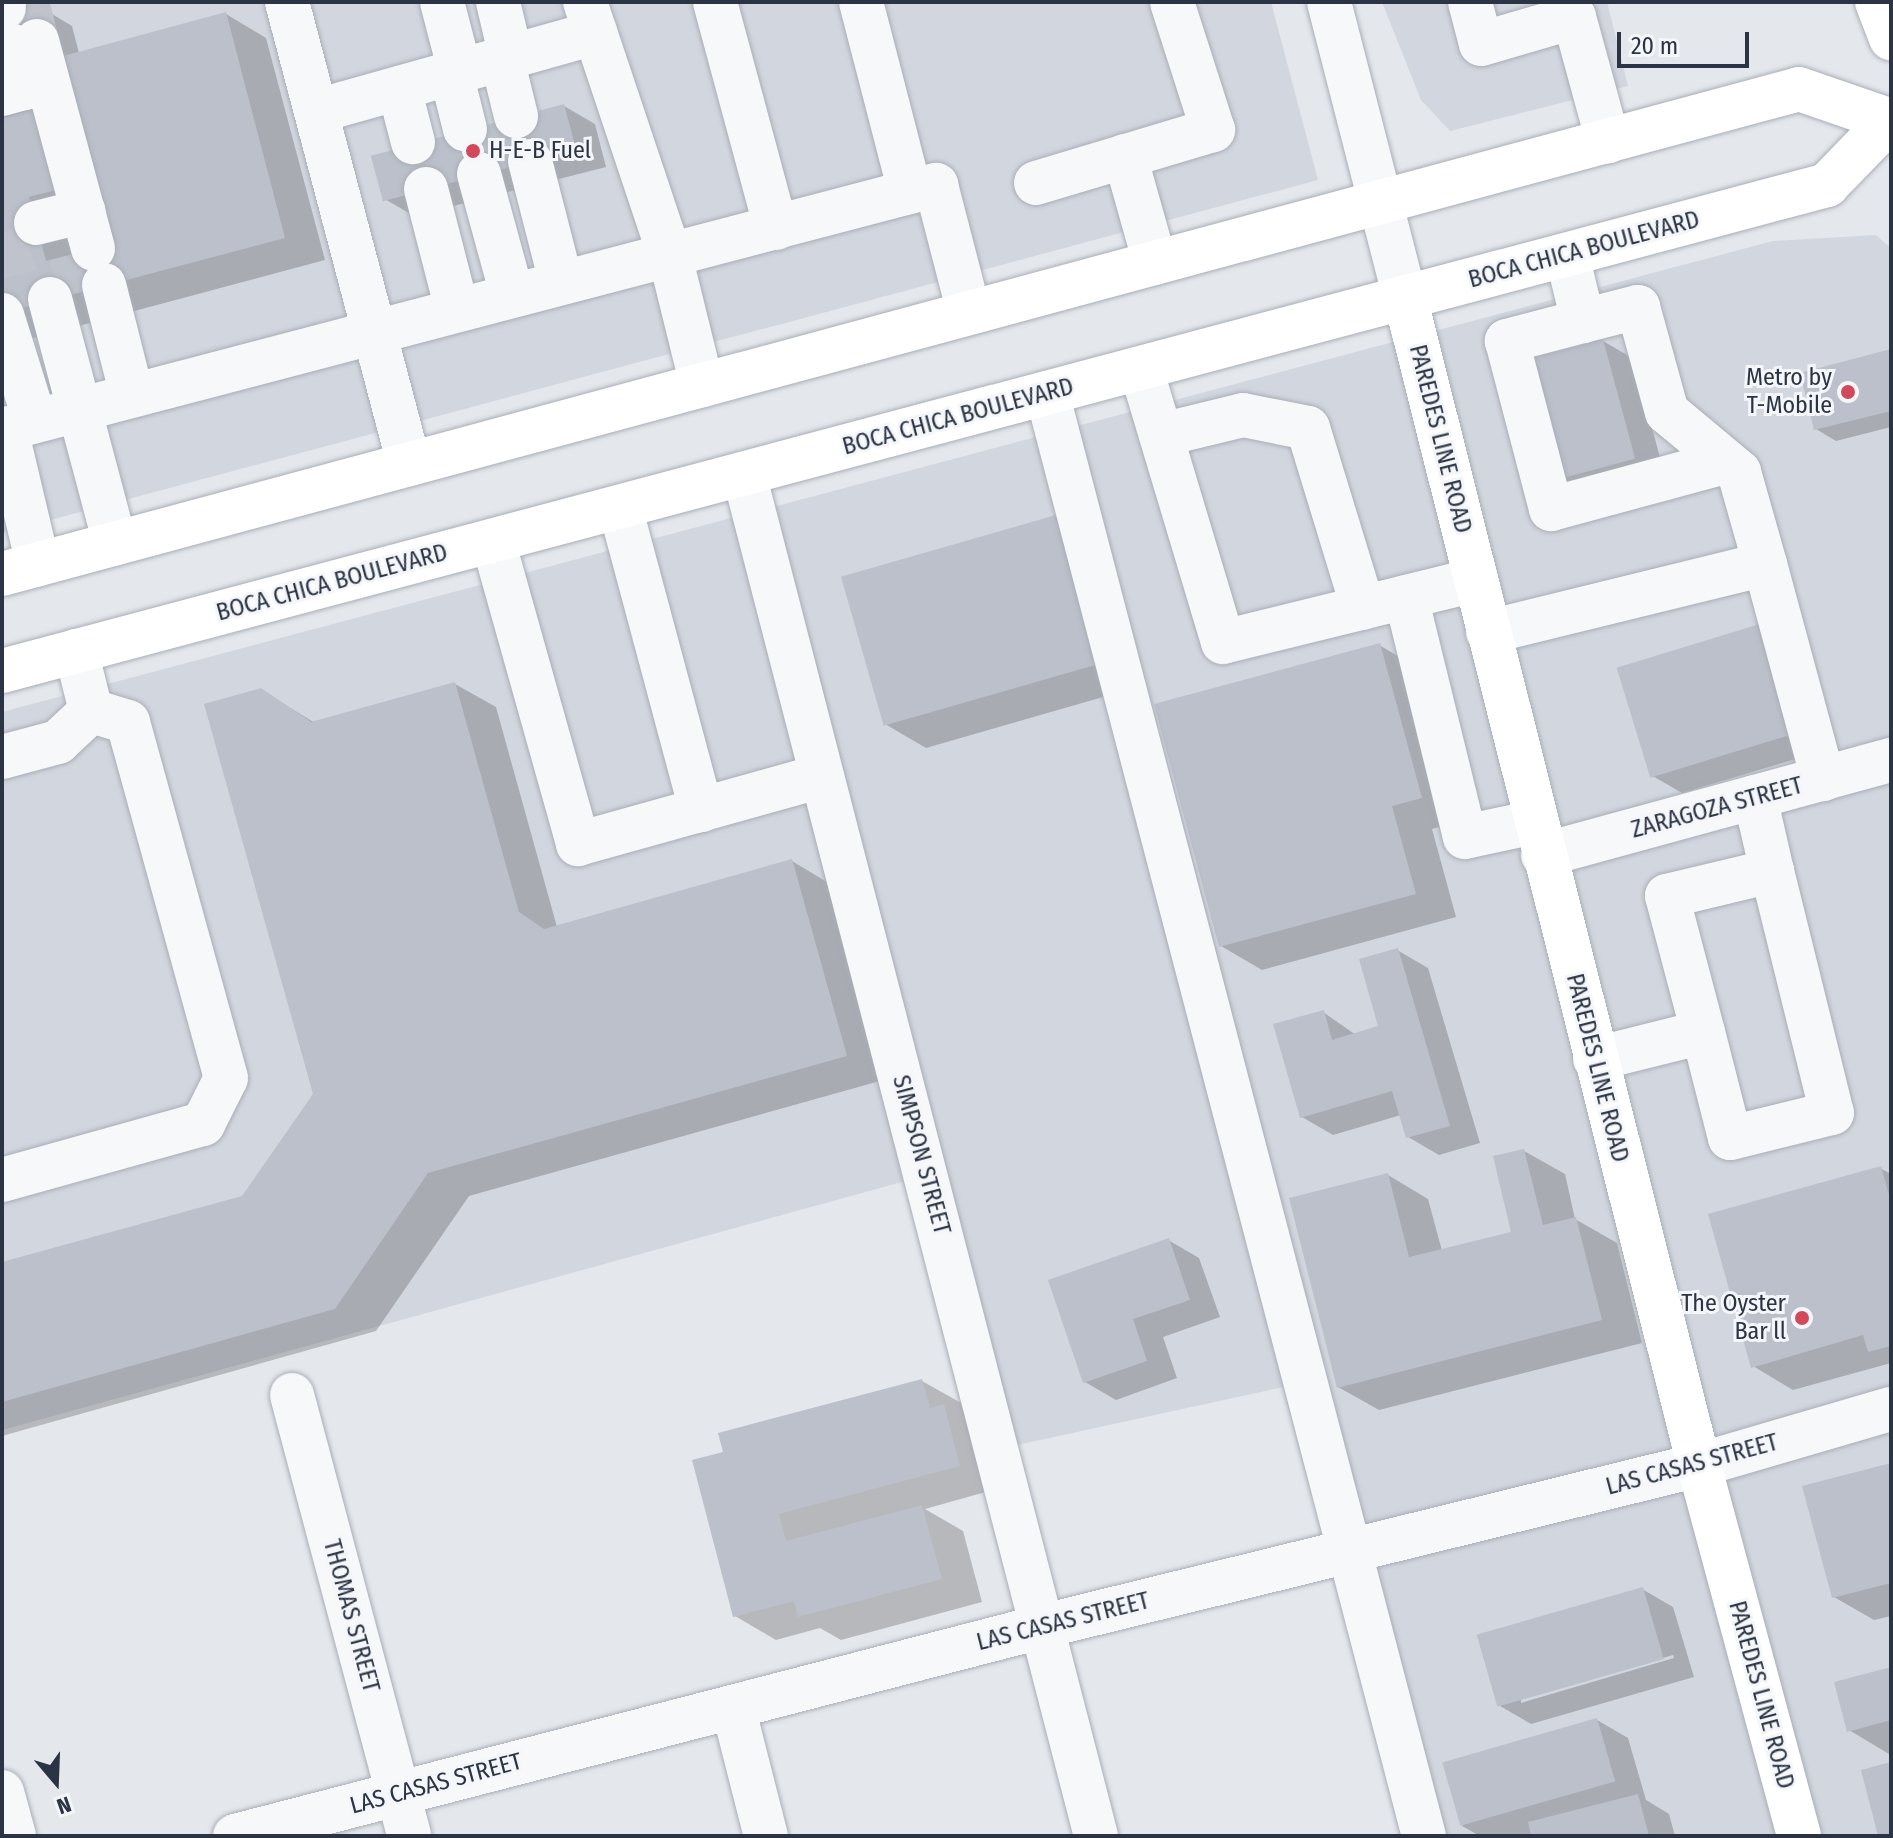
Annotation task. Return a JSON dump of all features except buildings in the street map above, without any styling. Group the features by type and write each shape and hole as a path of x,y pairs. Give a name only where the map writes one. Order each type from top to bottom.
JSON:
{"main road":[{"path":"1877,2 1891,38"},
{"name":"BOCA CHICA BOULEVARD","path":"2,671 1827,185 1890,119 1799,89 20,569"},
{"name":"PAREDES LINE ROAD","path":"1405,297 1595,1059 1699,1465 1799,1836"}],"street":[{"path":"287,2 409,464"},
{"path":"442,2 465,129"},
{"path":"498,2 516,116"},
{"path":"715,2 776,228"},
{"path":"861,2 910,192"},
{"path":"1036,183 1213,130 1172,2"},
{"path":"1329,2 1405,297"},
{"path":"1470,2 1481,44 1574,17 1608,141"},
{"path":"317,111 507,58 590,18 670,256 702,385"},
{"path":"3,92 25,88 15,24"},
{"path":"15,24 60,265 59,415 20,569"},
{"path":"399,88 413,142"},
{"path":"1125,156 1155,263"},
{"path":"530,161 561,282"},
{"path":"479,174 512,295"},
{"path":"59,415 936,185 969,313"},
{"path":"426,189 457,310"},
{"path":"1567,255 1583,321"},
{"path":"60,265 59,415 115,544"},
{"path":"1725,462 1551,509 1507,341 1638,307 1667,412 1739,472 1823,779"},
{"path":"1141,369 1223,642 1475,580"},
{"path":"1047,393 1424,1836"},
{"path":"1161,435 1243,415 1308,428 1363,608"},
{"name":"SIMPSON STREET","path":"744,474 1096,1836"},
{"path":"620,507 701,810"},
{"path":"493,541 578,844 822,776"},
{"path":"1488,632 1765,564"},
{"name":"ZARAGOZA STREET","path":"1406,597 1465,837 1539,838 1755,797 1891,760"},
{"path":"76,651 91,711"},
{"path":"2,757 58,742 91,711"},
{"path":"2,1180 203,1124 226,1078 128,722 91,711"},
{"path":"1755,797 1832,1113 1730,1138 1667,896 1772,871"},
{"path":"1595,1059 1703,1032"},
{"name":"THOMAS STREET","path":"292,1395 409,1836"},
{"name":"LAS CASAS STREET","path":"235,1836 1044,1626 1699,1465 1891,1409"},
{"path":"733,1707 766,1836"},
{"path":"2,1792 14,1836"}],"shaded area":[{"path":"2,2 1271,2 1318,180 2,533"},
{"path":"1382,2 1607,2 1628,86 1450,131 1421,100"},
{"path":"1876,235 1891,248 1891,1836 1405,1836 1283,1387 1013,1446 938,1172 2,1430 2,712 1773,241"}],"tunnel":[{"path":"27,2 37,41"},
{"path":"3,233 23,307"},
{"path":"71,255 80,291"}],"place":[{"name":"H-E-B Fuel","path":"473,151"},
{"name":"Metro by T-Mobile","path":"1848,392"},
{"name":"The Oyster Bar ll","path":"1802,1318"}]}
